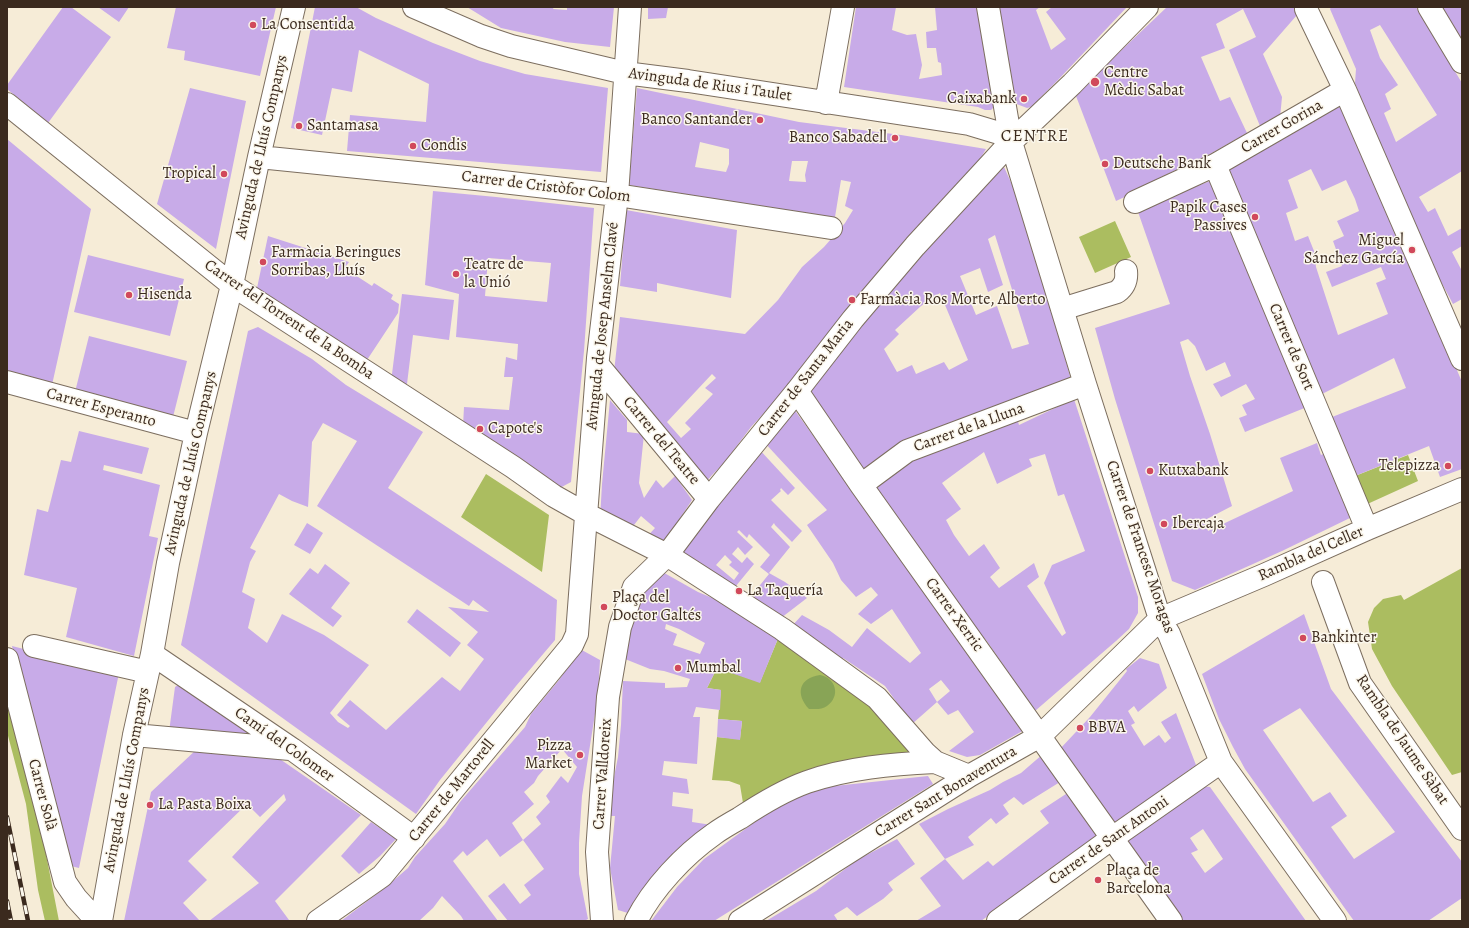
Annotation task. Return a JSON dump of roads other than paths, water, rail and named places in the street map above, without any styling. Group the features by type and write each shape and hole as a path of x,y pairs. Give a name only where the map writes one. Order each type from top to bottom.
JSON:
{"street":[{"name":"Avinguda de Rius i Taulet","path":"414,7 481,36 511,46 625,73 688,81 969,124 999,133 1011,142"},
{"name":"Avinguda de Josep Anselm Clavé","path":"572,645 577,634 598,365 617,195 630,7"},
{"path":"826,103 843,7"},
{"name":"Carrer de Francesc Moragas","path":"988,7 1011,142 1084,384 1165,626 1221,762 1335,921"},
{"name":"Carrer de Santa Maria","path":"620,627 634,587 667,556 709,499 797,392 853,319 915,246 1011,142 1072,84 1147,7"},
{"path":"1307,7 1306,9 1345,90 1462,359"},
{"path":"1430,7 1462,62"},
{"name":"Avinguda de Lluís Companys","path":"101,921 134,735 150,663 168,563 196,433 232,286 259,157 294,8"},
{"name":"Carrer Gorina","path":"1135,202 1215,165 1345,90"},
{"name":"Carrer del Torrent de la Bomba","path":"7,104 232,286 412,413 513,467 554,496 586,514 667,556"},
{"name":"Carrer de Cristòfor Colom","path":"259,157 617,195 832,228"},
{"name":"Carrer de Sort","path":"1215,165 1367,529"},
{"path":"1062,309 1118,292 1123,288 1127,278 1126,270"},
{"name":"Carrer del Teatre","path":"598,365 709,499"},
{"name":"Carrer Esperanto","path":"7,382 196,433"},
{"name":"Carrer de la Lluna","path":"861,484 907,451 1084,384"},
{"name":"Carrer Xerric","path":"797,392 1111,839 1171,921"},
{"name":"Rambla del Celler","path":"1165,626 1264,575 1462,489"},
{"path":"667,556 782,629 877,698 925,753 935,762 969,776"},
{"name":"Rambla de Jaume Sàbat","path":"1323,582 1360,683 1462,829"},
{"name":"Carrer Sant Bonaventura","path":"740,921 969,776 1040,736 1136,643 1165,626"},
{"name":"Carrer Valldoreix","path":"602,921 596,852 608,697 620,627"},
{"name":"Carrer de Martorell","path":"318,921 382,876 572,645"},
{"path":"34,646 150,663"},
{"name":"Carrer Solà","path":"7,659 65,882 76,898 97,921"},
{"name":"Camí del Colomer","path":"150,663 292,749 414,838"},
{"path":"134,735 292,749"},
{"path":"636,921 652,894 695,849 714,834 767,800 807,782 853,770 897,764 935,762"},
{"name":"Carrer de Sant Antoni","path":"998,921 1221,762"}],"railway":[{"path":"7,817 28,921"},
{"path":"7,901 11,921"}],"place":[{"name":"La Consentida","path":"253,25"},
{"name":"Centre Mèdic Sabat","path":"1095,82"},
{"name":"Caixabank","path":"1024,99"},
{"name":"Banco Santander","path":"760,120"},
{"name":"Santamasa","path":"299,126"},
{"name":"Banco Sabadell","path":"895,138"},
{"name":"Condis","path":"413,146"},
{"name":"Deutsche Bank","path":"1105,164"},
{"name":"Tropical","path":"224,174"},
{"name":"Papik Cases Passives","path":"1255,217"},
{"name":"Miguel Sánchez García","path":"1412,250"},
{"name":"Farmàcia Beringues Sorribas, Lluís","path":"263,262"},
{"name":"Teatre de la Unió","path":"456,274"},
{"name":"Hisenda","path":"129,295"},
{"name":"Farmàcia Ros Morte, Alberto","path":"852,300"},
{"name":"Capote's","path":"480,429"},
{"name":"Telepizza","path":"1448,466"},
{"name":"Kutxabank","path":"1150,471"},
{"name":"Ibercaja","path":"1164,524"},
{"name":"La Taquería","path":"739,591"},
{"name":"Plaça del Doctor Galtés","path":"604,607"},
{"name":"Bankinter","path":"1303,638"},
{"name":"Mumbal","path":"678,668"},
{"name":"BBVA","path":"1080,728"},
{"name":"Pizza Market","path":"580,755"},
{"name":"La Pasta Boixa","path":"150,805"},
{"name":"Plaça de Barcelona","path":"1098,880"}],"district":[{"name":"CENTRE","path":"1035,137"}]}
